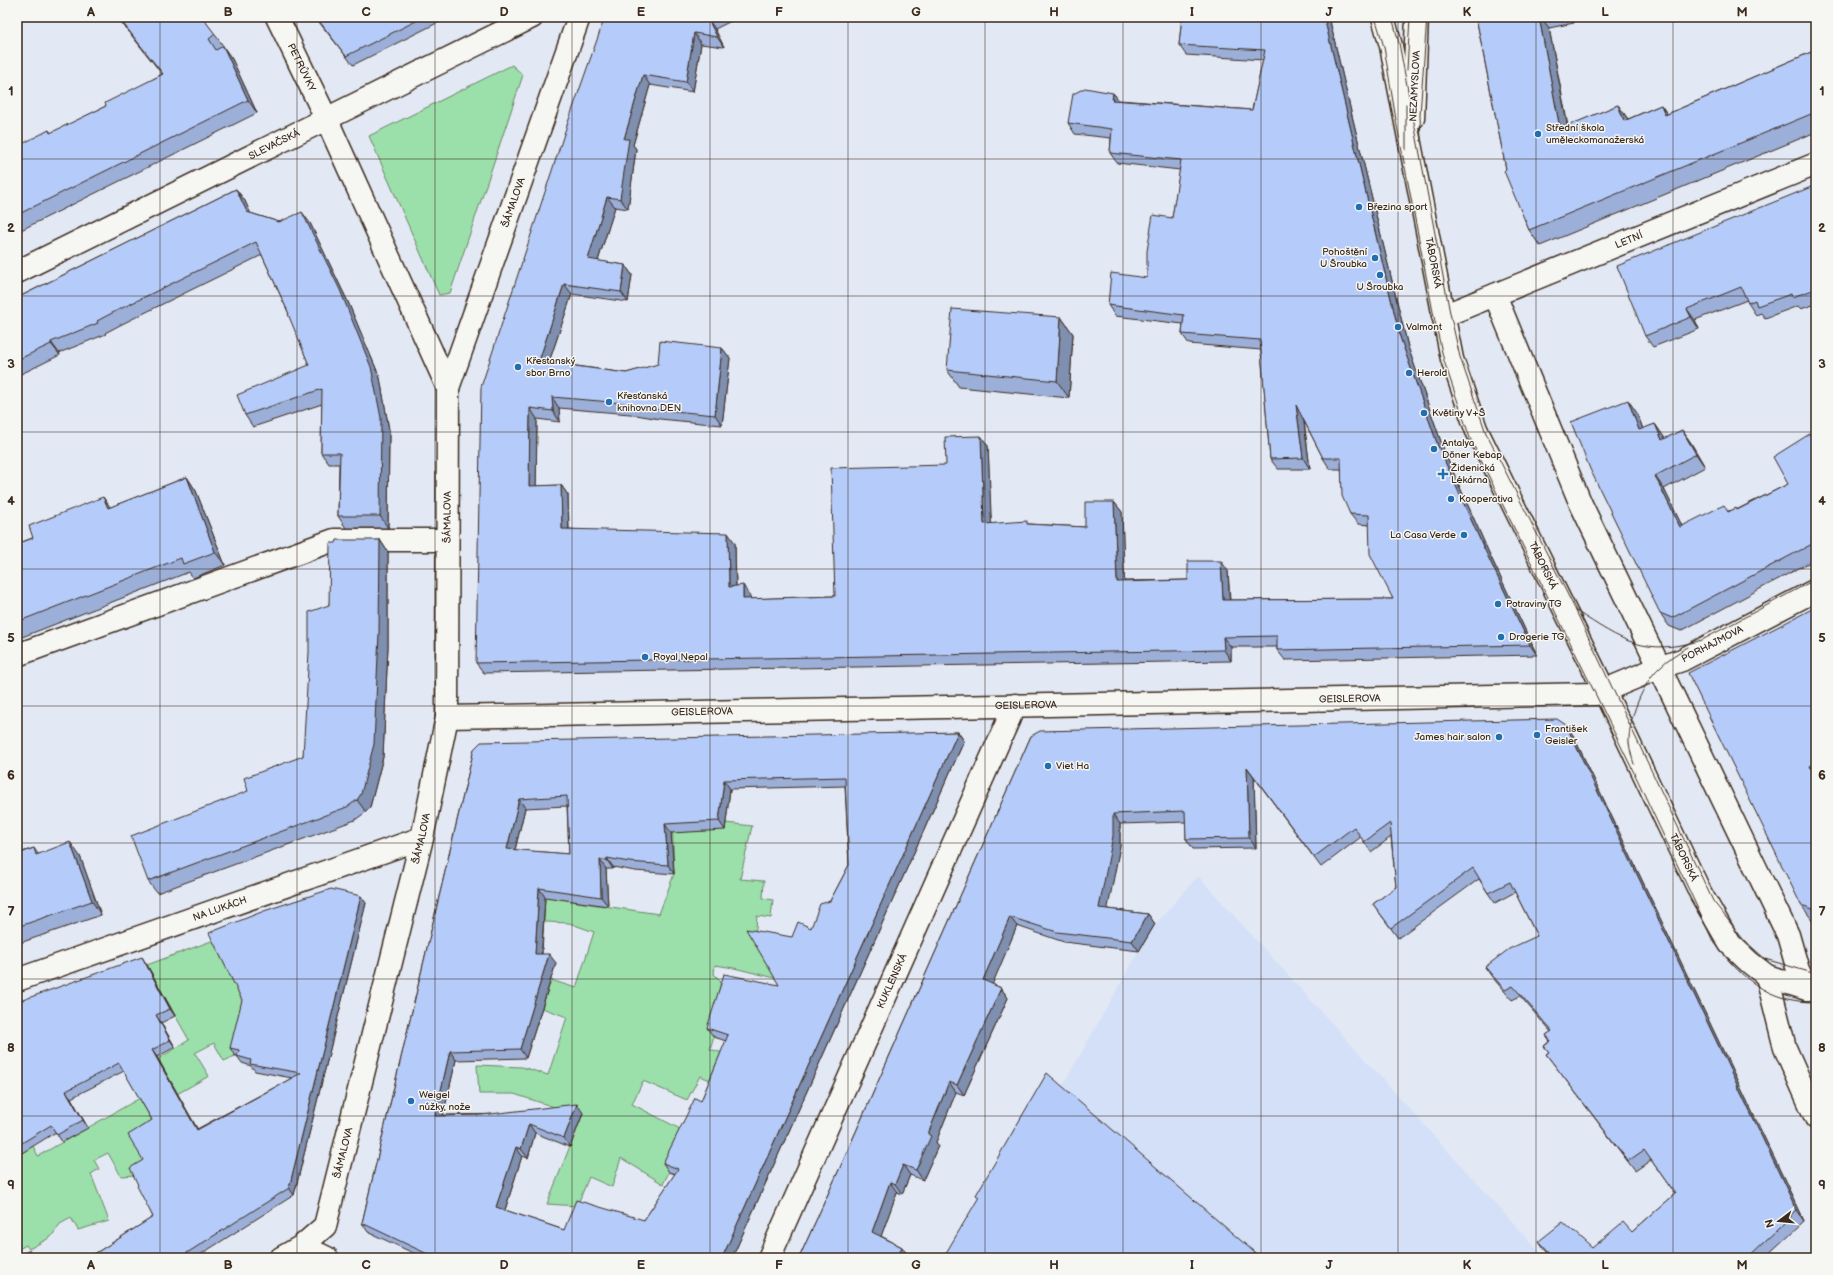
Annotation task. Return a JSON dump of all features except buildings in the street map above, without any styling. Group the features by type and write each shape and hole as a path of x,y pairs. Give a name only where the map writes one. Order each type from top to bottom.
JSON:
{"street":[{"name":"PETRŮVKY","path":"277,17 326,118"},
{"name":"SLEVAČSKÁ","path":"17,272 532,17"},
{"name":"ŠÁMALOVA","path":"281,1258 302,1246 325,1226 422,838 447,716 448,388 578,17"},
{"name":"TÁBORSKÁ","path":"1383,17 1391,46 1452,359 1476,429 1604,690 1700,894 1730,944 1749,962 1767,976 1811,988"},
{"name":"NEZAMYSLOVA","path":"1411,154 1417,17"},
{"name":"ŠÁMALOVA","path":"326,118 448,388"},
{"name":"LETNÍ","path":"1443,316 1816,164"},
{"path":"1496,295 1580,502 1658,668 1788,935 1798,970 1811,988"},
{"path":"17,655 334,540 447,540"},
{"name":"PORHAJMOVA","path":"1604,690 1682,660 1816,590"},
{"name":"GEISLEROVA","path":"447,716 1596,694 1604,690"},
{"name":"KUKLENSKÁ","path":"770,1258 1015,705"},
{"name":"NA LUKÁCH","path":"17,980 422,838"},
{"path":"1767,976 1785,1048 1816,1118"},
{"path":"302,1246 327,1258"}],"shaded area":[{"path":"1198,876 1545,1258 965,1258 1152,928"}],"green space":[{"path":"512,65 523,75 450,293 439,295 369,136"},
{"path":"672,814 725,830 726,823 752,826 740,879 764,881 763,898 773,900 771,918 757,916 755,938 775,978 715,965 714,974 721,981 718,995 739,1000 718,1023 710,1049 729,1055 718,1083 700,1076 687,1100 643,1081 632,1104 709,1144 675,1160 663,1184 621,1158 612,1187 589,1177 577,1206 547,1204 582,1116 514,1094 479,1094 477,1065 522,1067 548,1075 567,1017 542,1008 551,980 576,988 594,932 569,923 524,921 523,891 577,902 659,914 674,874"},
{"path":"214,940 245,1005 235,1056 224,1061 214,1043 195,1053 209,1076 177,1094 148,1167 135,1175 121,1176 108,1153 94,1160 99,1169 91,1174 109,1221 78,1230 71,1218 60,1224 51,1237 29,1249 26,1245 17,1250 17,1156 33,1146 38,1156 170,1081 158,1059 189,1040 147,965"}],"tram line":[{"path":"1375,17 1384,47 1397,126 1434,317 1444,361 1470,438 1638,781 1712,939 1732,965 1756,985 1783,998 1816,1002"},
{"path":"1392,17 1399,43 1450,313 1460,357 1486,433 1576,611 1713,901 1743,939 1765,959 1816,974"},
{"path":"1407,70 1410,17"},
{"path":"1421,142 1420,115 1427,17"},
{"path":"1406,104 1406,150"},
{"path":"1576,611 1607,631 1635,643 1664,647 1682,645 1702,640 1816,579"},
{"path":"1634,764 1629,743 1629,734 1634,713 1642,692 1654,674 1666,661 1688,647"}],"place":[{"name":"Střední škola uměleckomanažerská","path":"1538,134"},
{"name":"Březina sport","path":"1359,207"},
{"name":"Pohoštění U Šroubka","path":"1375,258"},
{"name":"U Šroubka","path":"1380,275"},
{"name":"Valmont","path":"1398,327"},
{"name":"Křestanský sbor Brno","path":"518,367"},
{"name":"Herold","path":"1409,373"},
{"name":"Křesťanská knihovna DEN","path":"609,402"},
{"name":"Květiny V+Š","path":"1424,413"},
{"name":"Antalya Döner Kebap","path":"1434,449"},
{"name":"Židenická Lékárna","path":"1443,474"},
{"name":"Kooperativa","path":"1451,499"},
{"name":"La Casa Verde","path":"1464,535"},
{"name":"Potraviny TG","path":"1498,604"},
{"name":"Drogerie TG","path":"1501,637"},
{"name":"Royal Nepal","path":"645,657"},
{"name":"František Geisler","path":"1537,735"},
{"name":"James hair salon","path":"1499,737"},
{"name":"Viet Ha","path":"1048,766"},
{"name":"Weigel nůžky, nože","path":"411,1101"}]}
